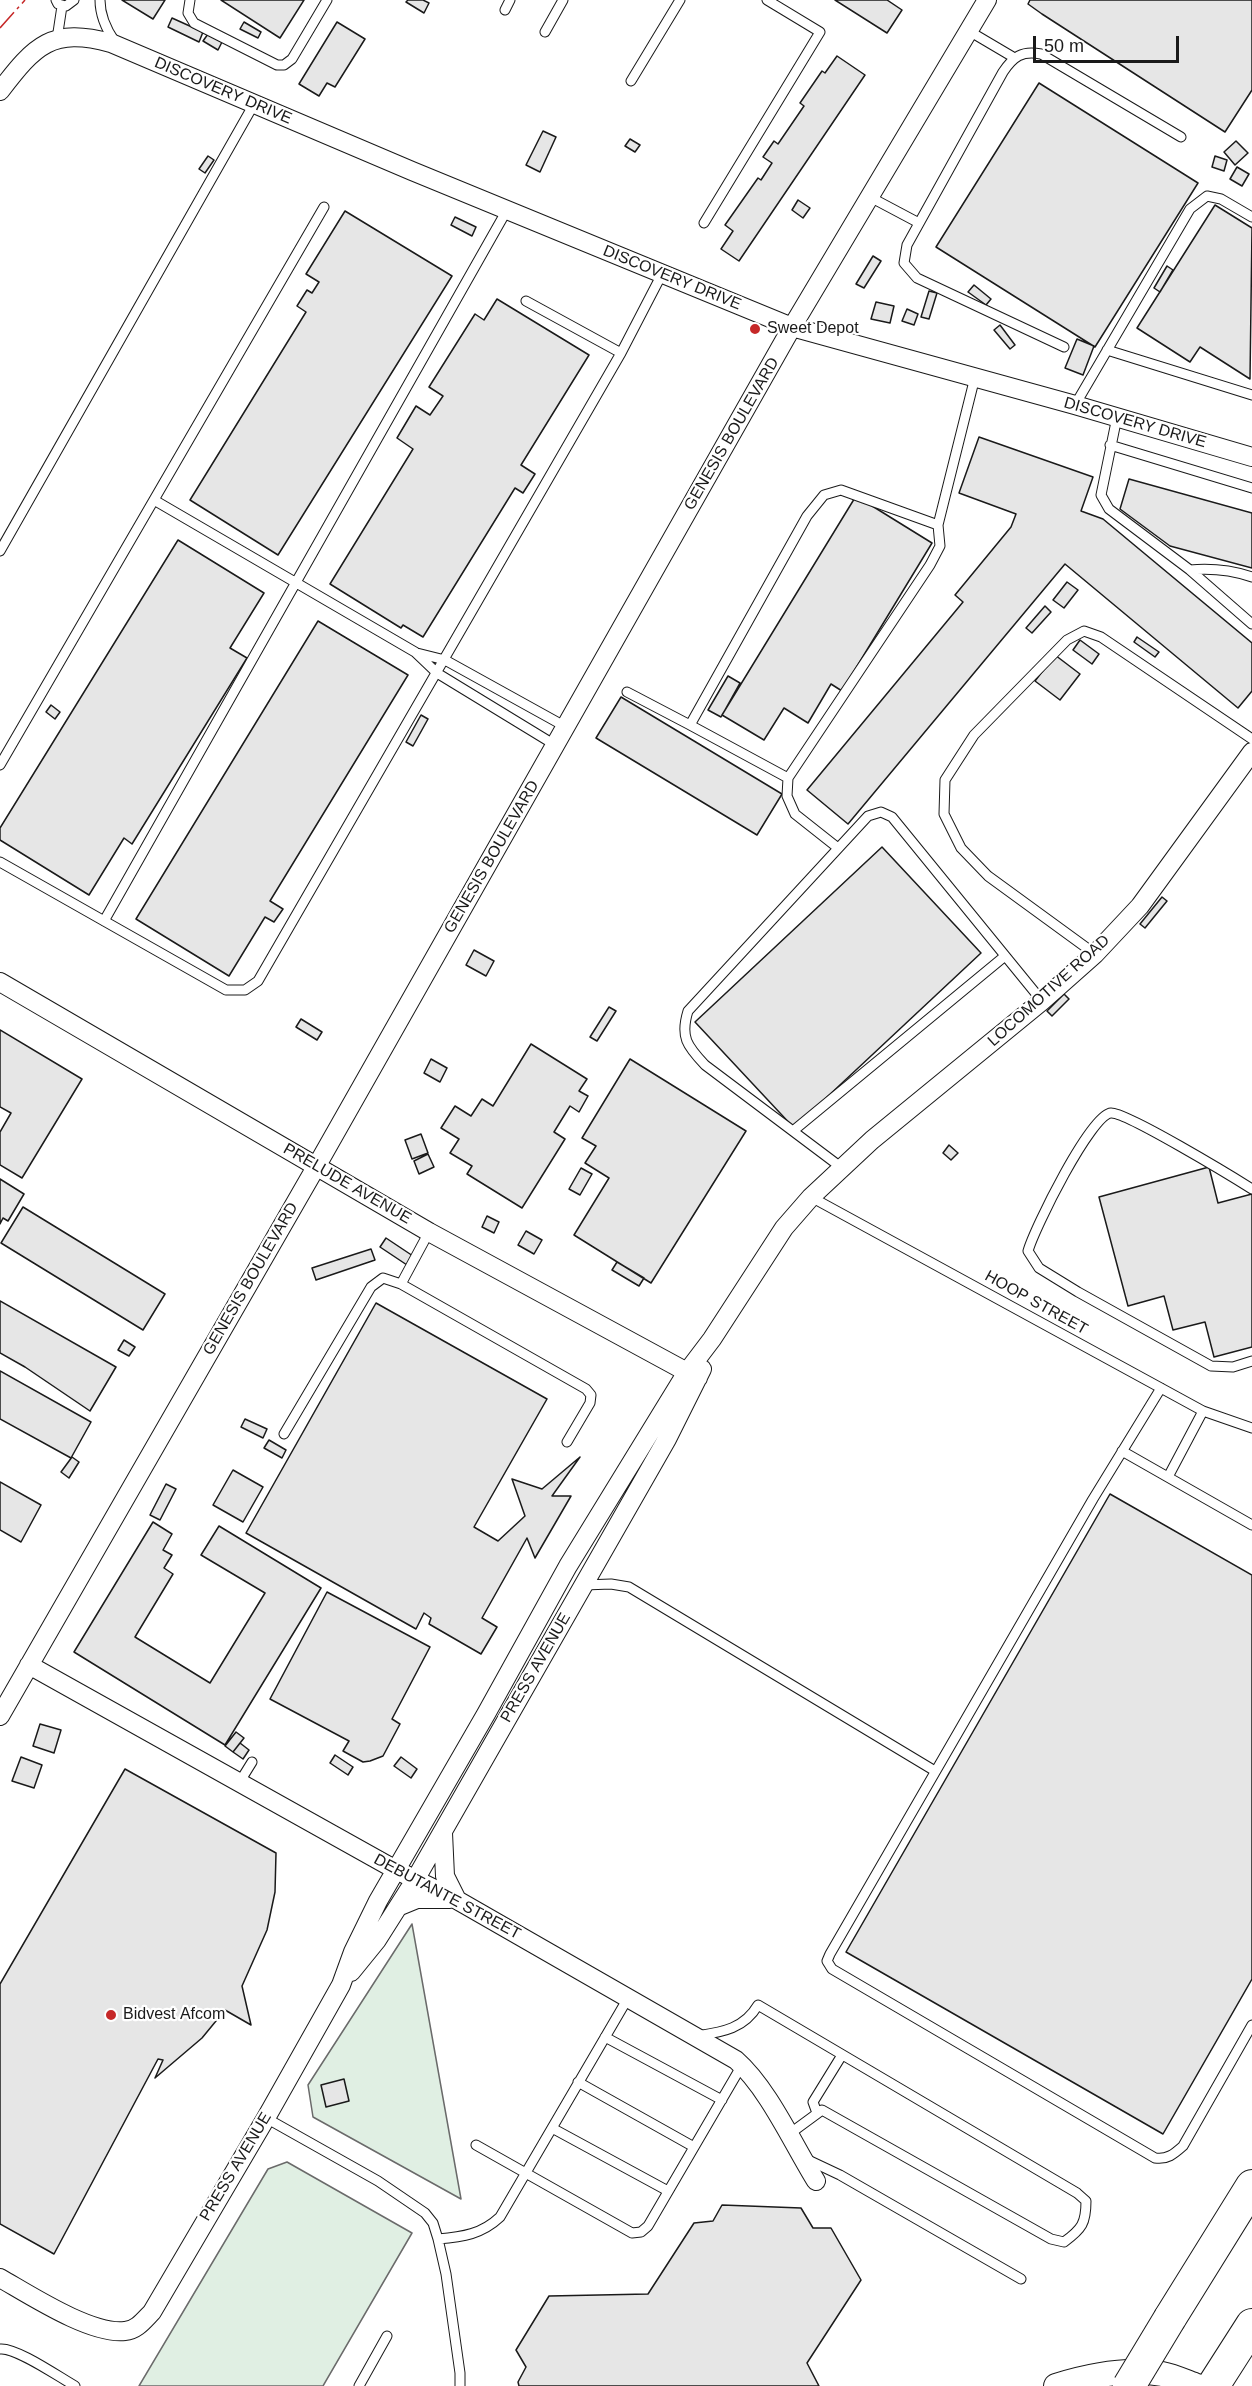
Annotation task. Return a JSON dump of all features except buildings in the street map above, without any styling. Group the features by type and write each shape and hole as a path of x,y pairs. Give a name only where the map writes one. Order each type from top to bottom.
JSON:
{"highway":[{"path":"1129,2386 1252,2186"},
{"path":"1214,2386 1247,2332"}],"street":[{"name":"GENESIS BOULEVARD","path":"0,1716 316,1167 792,327 987,0"},
{"name":"DISCOVERY DRIVE","path":"57,39 86,36 114,45 792,327 1075,405 1252,457"},
{"path":"0,91 18,68 39,48 57,39"},
{"name":"LOCOMOTIVE ROAD","path":"811,1197 872,1140 1042,1001 1095,954 1140,906 1252,752"},
{"path":"1225,788 1252,778"},
{"name":"PRELUDE AVENUE","path":"0,982 429,1232 693,1375"},
{"name":"PRESS AVENUE","path":"0,2278 85,2323 117,2331 136,2328 152,2312 341,1985 363,1930 396,1870 606,1504 693,1375 712,1340 784,1228 811,1197"},
{"name":"PRESS AVENUE","path":"341,1985 377,1940 415,1880 667,1439 693,1375"},
{"path":"606,1504 623,1515"},
{"name":"DEBUTANTE STREET","path":"29,1665 396,1870 457,1900 742,2065 762,2092 816,2181"},
{"path":"443,1830 445,1876 457,1900"},
{"path":"399,1906 417,1899 457,1900"},
{"path":"1056,2386 1105,2375 1134,2372 1163,2374 1197,2386"}],"lane":[{"path":"57,39 59,3 68,6 74,0"},
{"path":"100,0 100,9 114,45"},
{"path":"190,0 188,13 194,23 277,65 292,60 327,0"},
{"path":"504,10 510,0"},
{"path":"545,32 563,0"},
{"path":"631,81 680,0"},
{"path":"704,222 820,32 767,0"},
{"path":"969,30 1013,57"},
{"path":"1064,347 917,278 904,263 907,245 919,223 1013,57 1030,52 1041,54 1181,137"},
{"path":"0,551 254,104"},
{"path":"1075,405 1190,209 1208,196 1221,199 1252,217"},
{"path":"870,197 919,223"},
{"path":"0,765 324,207"},
{"path":"104,921 507,210"},
{"path":"0,862 226,990 245,990 258,981 621,353 662,274"},
{"path":"526,301 621,353"},
{"path":"1107,350 1252,395"},
{"path":"838,848 795,814 787,796 788,778 930,565 940,546 938,525 975,377"},
{"path":"1117,417 1101,495 1109,509 1190,570 1252,624"},
{"path":"1110,445 1252,488"},
{"path":"690,725 807,516 824,495 841,490 938,525"},
{"path":"154,500 415,652 437,673 555,746"},
{"path":"1190,570 1206,568 1234,571 1252,577"},
{"path":"1095,954 988,876 961,848 944,814 945,780 974,735 1067,640 1084,631 1101,637 1252,740"},
{"path":"415,652 445,660 566,728"},
{"path":"627,692 788,778"},
{"path":"842,1168 705,1065 690,1049 683,1028 688,1011 868,816 882,812 892,818 1042,1001"},
{"path":"793,1131 1005,956"},
{"path":"1252,1189 1145,1127 1114,1112 1104,1114 1086,1136 1033,1233 1028,1251 1039,1268 1211,1366 1233,1367 1252,1361"},
{"name":"HOOP STREET","path":"811,1197 1203,1411 1252,1428"},
{"path":"401,1284 429,1232"},
{"path":"284,1434 371,1287 377,1280 383,1278 401,1284 586,1389 591,1395 590,1403 567,1443"},
{"path":"1161,1388 935,1771 827,1961 832,1969 1155,2158 1162,2159 1172,2156 1183,2146 1252,2025"},
{"path":"1168,1477 1203,1411"},
{"path":"1122,1451 1252,1525"},
{"path":"583,1585 611,1584 629,1587 935,1771"},
{"path":"239,1783 252,1762"},
{"path":"438,2239 467,2237 490,2227 500,2217 628,1998"},
{"path":"694,2036 729,2030 751,2016 758,2005 1077,2193 1086,2201 1086,2218 1077,2233 1064,2242 1051,2239 822,2110 788,2135"},
{"path":"605,2037 722,2100"},
{"path":"817,2113 813,2102 842,2055"},
{"path":"476,2145 632,2233 641,2232 648,2226 742,2065"},
{"path":"578,2082 694,2147"},
{"path":"266,2118 378,2181 425,2213 433,2223 438,2239 456,2340 460,2386"},
{"path":"552,2128 668,2191"},
{"path":"801,2157 840,2175 1021,2279"},
{"path":"359,2386 387,2336"},
{"path":"0,2349 5,2348 22,2356 75,2386"}],"green space":[{"path":"412,1924 461,2199 313,2117 308,2085"},
{"path":"287,2162 412,2233 323,2386 139,2386 268,2169"}],"power":[{"path":"0,28 25,0"}],"place":[{"name":"Sweet Depot","path":"755,329"},
{"name":"Bidvest Afcom","path":"111,2015"}]}
